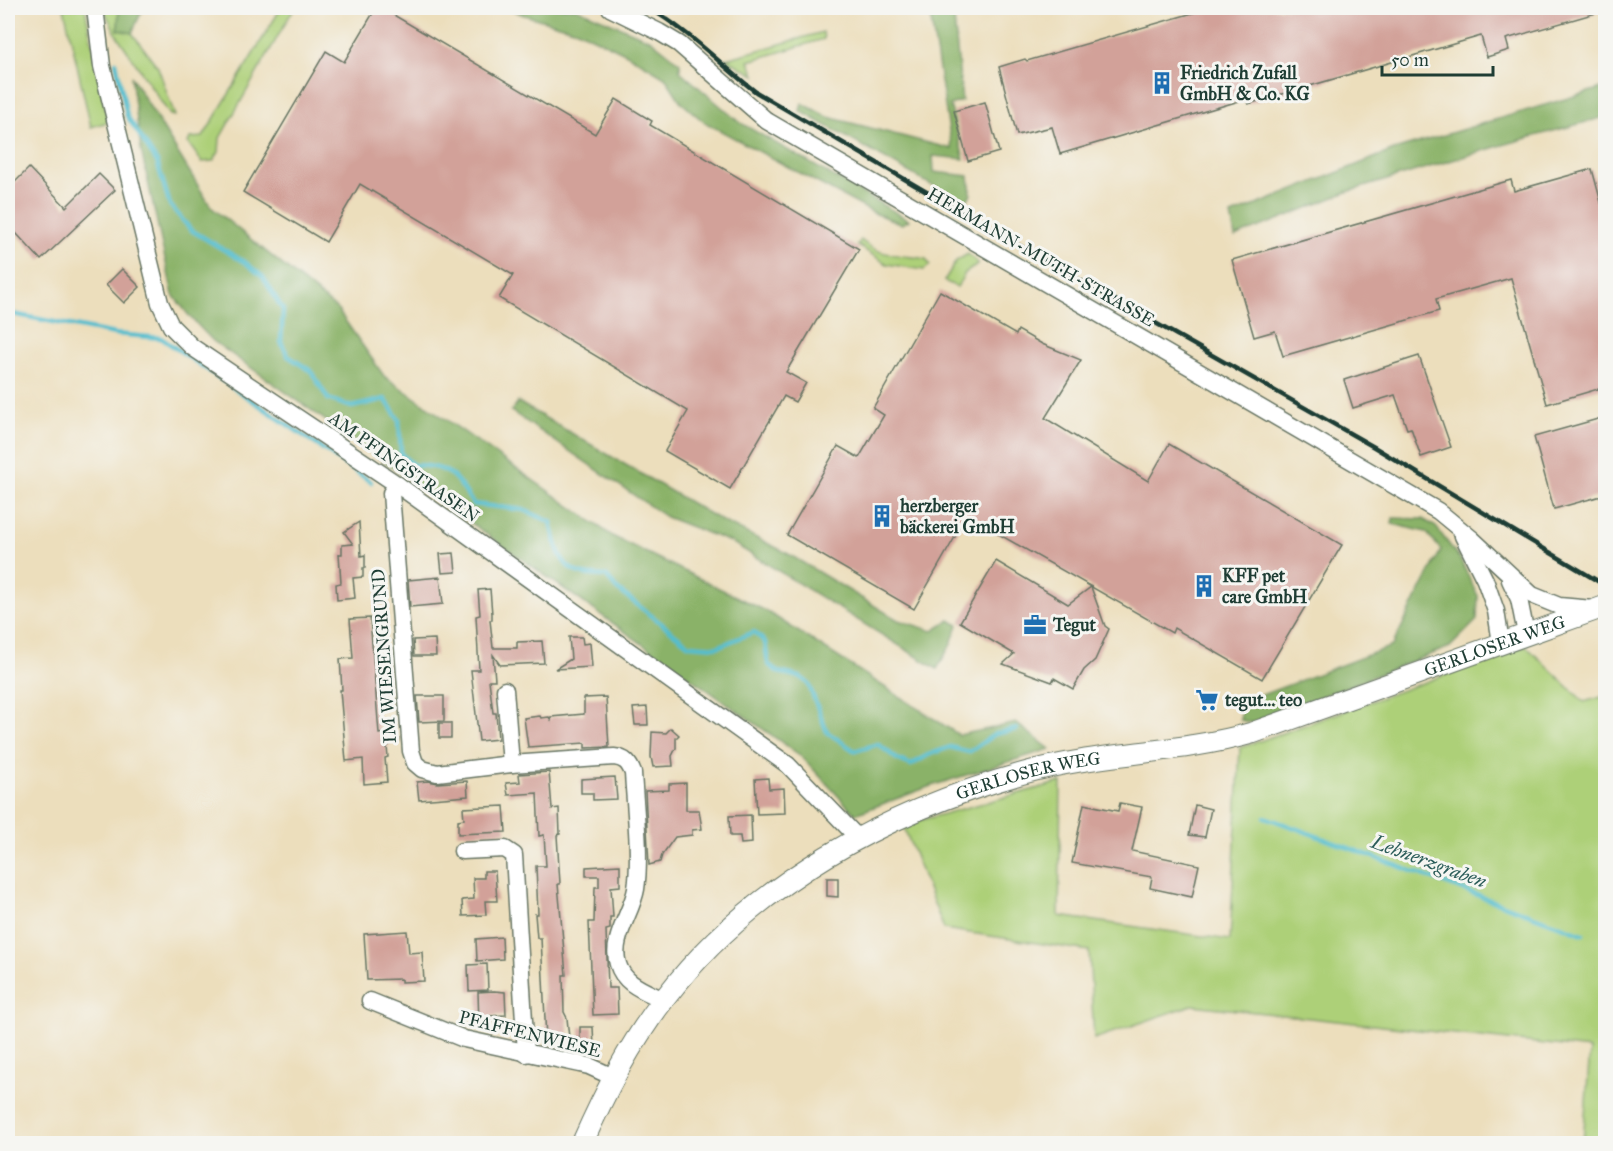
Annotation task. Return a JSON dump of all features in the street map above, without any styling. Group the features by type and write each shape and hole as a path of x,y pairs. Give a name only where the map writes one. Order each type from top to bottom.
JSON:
{"street":[{"name":"HERMANN-MUTH-STRASSE","path":"610,8 679,44 767,121 1438,511 1472,539 1532,596 1559,606 1600,608"},
{"name":"AM PFINGSTRASEN","path":"96,14 105,77 160,303 171,326 192,346 398,485 788,765 859,839"},
{"name":"IM WIESENGRUND","path":"398,485 391,493 411,751 415,763 422,769 437,773 511,764 624,758 633,773 637,866 636,890 617,942 616,956 622,974 629,982 663,1000"},
{"name":"HERMANN-MUTH-STRASSE","path":"1460,530 1485,580 1496,611 1501,643"},
{"name":"HERMANN-MUTH-STRASSE","path":"1506,572 1519,599 1526,634"},
{"name":"GERLOSER WEG","path":"582,1143 614,1077 663,1000 705,951 750,909 791,879 859,839 914,812 1026,772 1223,741 1252,733 1600,608"},
{"path":"505,690 511,764"},
{"path":"462,851 505,849 514,855 525,1054"},
{"name":"PFAFFENWIESE","path":"370,1001 464,1039 589,1066 614,1077"}],"green space":[{"path":"64,8 85,8 108,122 91,127"},
{"path":"104,8 119,8 118,30 132,33 158,67 175,116 170,115 118,37"},
{"path":"119,8 147,8 141,13 132,33 118,30"},
{"path":"281,8 294,8 220,138 219,152 213,161 202,162 188,143 190,138 203,137"},
{"path":"507,8 576,8 651,40 680,63 680,71 739,122 909,220 902,224 874,213 704,122 681,102 665,77 627,54 577,30"},
{"path":"929,8 987,8 954,18 962,101 950,105 964,159 933,156 934,172 969,176 971,194 965,204 800,111 802,103 828,117 952,149"},
{"path":"823,32 824,39 749,61 755,75 726,59"},
{"path":"131,76 211,207 337,309 384,376 614,537 768,612 959,735 1016,723 1050,749 931,786 855,814 801,756 213,341 173,295 141,150"},
{"path":"1605,87 1605,117 1347,192 1235,237 1231,215 1394,150"},
{"path":"861,240 884,253 926,259 930,265 924,270 887,264 857,245"},
{"path":"968,254 979,264 965,273 957,287 944,281 956,261"},
{"path":"518,402 720,520 785,552 898,620 933,631 950,620 958,625 950,646 937,669 733,543 666,517 511,411"},
{"path":"1393,518 1423,519 1436,527 1460,559 1478,596 1477,620 1450,647 1252,723 1240,720 1243,702 1392,646 1441,550 1426,532 1392,524"},
{"path":"1526,646 1584,702 1605,696 1605,1143 1583,1143 1590,1049 1192,1005 1094,1039 1089,951 944,929 903,825 1061,782 1059,916 1230,940 1240,748"}],"building":[{"path":"376,8 382,8 595,134 616,99 652,121 650,125 859,249 786,372 806,383 795,402 784,396 730,489 665,451 688,411 499,298 513,275 360,184 326,242 243,192 326,51 344,62"},
{"name":"Friedrich Zufall GmbH & Co. KG","path":"1210,8 1603,8 1603,11 1506,39 1509,50 1487,57 1481,36 1248,104 1246,99 1060,154 1052,127 1017,135 999,67"},
{"path":"985,102 999,152 968,161 954,111"},
{"path":"29,168 66,207 99,174 115,190 41,260 16,233 8,241 8,206 13,201 8,195 8,189"},
{"path":"1592,169 1605,217 1605,387 1547,404 1511,278 1436,299 1439,311 1283,356 1275,331 1254,337 1232,260 1511,180 1514,191"},
{"path":"122,269 140,287 124,303 106,285"},
{"path":"940,291 1016,335 1018,330 1042,344 1081,360 1045,418 1148,481 1169,444 1342,545 1262,679 1174,628 1172,633 967,516 914,609 787,535 838,446 859,458 884,415 873,408"},
{"path":"1419,356 1451,447 1421,457 1411,428 1407,429 1395,395 1353,408 1344,380"},
{"path":"1605,417 1605,495 1554,509 1534,437"},
{"path":"359,522 361,556 365,555 363,577 353,578 355,598 337,600 336,584 341,583 339,554 342,554 342,545 353,544 344,532"},
{"path":"454,553 456,572 442,573 440,554"},
{"name":"Tegut","path":"996,561 1068,604 1091,587 1105,626 1109,629 1095,660 1084,670 1073,689 1054,678 1052,682 1003,664 1014,654 960,622"},
{"path":"440,577 443,604 410,607 408,580"},
{"path":"490,589 493,648 517,648 517,642 542,641 544,663 500,665 493,655 495,680 489,680 493,713 496,713 498,739 479,741 471,670 479,670 476,616 480,615 478,590"},
{"path":"370,618 379,734 386,733 387,738 392,742 387,747 388,757 385,758 387,782 364,784 363,759 346,761 340,690 342,690 340,659 353,658 350,619"},
{"path":"569,637 582,637 583,644 590,643 592,667 555,669 571,659"},
{"path":"435,639 436,656 414,656 413,640"},
{"path":"417,696 444,696 444,721 419,722"},
{"path":"606,697 609,747 585,748 585,743 528,747 524,718 540,716 541,718 549,717 551,720 551,717 584,714 584,698"},
{"path":"647,707 648,725 635,725 633,708"},
{"path":"439,723 451,723 451,738 439,738"},
{"path":"671,728 679,735 676,738 676,748 672,756 673,766 653,767 652,732 666,733"},
{"path":"549,772 552,809 559,808 560,834 557,835 560,884 558,884 566,975 563,975 564,1012 567,1018 569,1038 546,1039 541,938 537,938 535,914 538,914 536,866 546,866 544,835 539,836 537,793 508,795 506,783 520,782 519,774"},
{"path":"615,777 617,799 593,800 593,793 581,793 581,779"},
{"path":"768,778 769,789 784,788 785,813 757,814 755,779"},
{"path":"467,781 468,796 419,800 417,782 438,783"},
{"path":"686,783 686,810 699,810 702,829 692,830 692,835 675,837 662,855 660,862 649,865 645,791 669,790 669,784"},
{"path":"1120,803 1142,807 1132,851 1199,865 1192,897 1150,888 1152,877 1072,863 1084,804 1118,811"},
{"path":"1195,805 1211,809 1205,837 1189,835"},
{"path":"504,806 506,832 458,834 458,820 464,819 463,808"},
{"path":"751,815 752,843 741,844 740,836 730,836 729,816"},
{"path":"620,865 620,886 611,887 613,917 610,917 610,929 606,930 608,988 617,988 618,1014 593,1015 589,922 594,922 595,887 599,887 599,876 586,876 586,867"},
{"path":"484,871 495,871 497,901 485,901 486,915 463,916 462,900 474,899 473,878 484,878"},
{"path":"827,878 838,878 838,897 827,896"},
{"path":"407,931 409,953 422,952 424,981 367,980 364,934"},
{"path":"502,937 503,959 477,961 476,939"},
{"path":"487,964 488,990 469,991 468,965"},
{"path":"478,992 505,992 506,1015 490,1016 491,1024 479,1025"},
{"path":"580,1027 593,1027 594,1047 580,1047"}],"waterway":[{"name":"Lehnerzgraben","path":"116,62 127,116 157,162 170,205 191,230 246,263 263,277 283,310 281,342 288,356 311,371 328,399 352,407 385,399 399,420 401,454 413,465 435,467 450,474 461,485 473,504 524,510 551,522 558,551 565,563 577,572 606,576 617,589 689,645 717,647 754,632 765,642 768,664 778,672 800,677 808,683 827,732 855,751 878,744 897,759 911,765 928,755 950,747 969,752 995,734 1017,729"},
{"path":"8,313 115,334 161,338 371,482"},
{"name":"Lehnerzgraben","path":"1265,817 1583,934"}],"railway":[{"path":"649,8 691,37 756,92 988,228 1374,447 1606,586"}],"place":[{"name":"Friedrich Zufall GmbH & Co. KG","path":"1162,83"},
{"name":"herzberger bäckerei GmbH","path":"882,516"},
{"name":"KFF pet care GmbH","path":"1204,586"},
{"name":"Tegut","path":"1035,625"},
{"name":"tegut… teo","path":"1207,700"}]}
